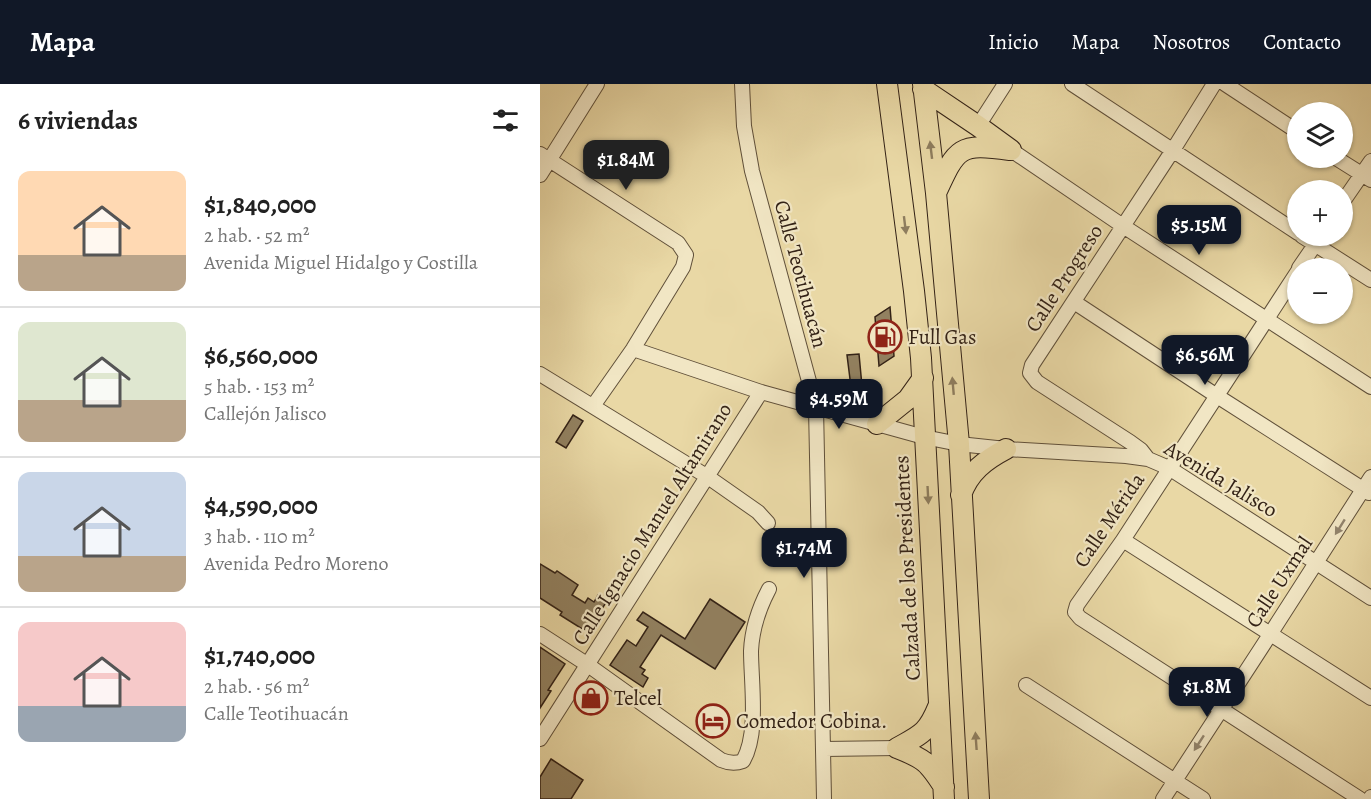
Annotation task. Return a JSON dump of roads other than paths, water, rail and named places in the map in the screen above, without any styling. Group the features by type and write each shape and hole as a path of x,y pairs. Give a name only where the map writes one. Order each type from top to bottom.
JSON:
{"highway":[{"name":"Calzada de los Presidentes","path":"887,84 923,378 924,437 944,793"},
{"path":"923,86 1011,150"},
{"path":"923,86 936,193 959,444 979,799"},
{"path":"936,193 953,157 963,150 980,147 1011,150"},
{"path":"877,424 908,399 923,378"},
{"path":"961,495 965,484 978,467 1006,449"},
{"path":"897,748 921,734 932,723 939,705"},
{"path":"897,748 926,762 944,793"}],"street":[{"path":"540,175 545,157 597,84"},
{"name":"Calle Teotihuacán","path":"742,84 744,126 752,171 816,407 824,799"},
{"path":"978,126 1005,84"},
{"path":"1072,84 1287,225"},
{"name":"Calle Progreso","path":"1148,459 1130,442 1037,382 1030,374 1032,365 1214,84"},
{"path":"1225,84 1287,125"},
{"path":"1011,150 1123,226 1371,387"},
{"path":"545,157 678,243 686,255 683,267 633,349 593,406"},
{"path":"1353,192 1366,178 1371,161"},
{"path":"1351,168 1366,178"},
{"path":"1326,246 1371,280"},
{"name":"Calle Mérida","path":"1222,709 1080,618 1075,612 1077,605 1123,540 1287,287"},
{"path":"1074,302 1217,396 1369,487"},
{"name":"Avenida Jalisco","path":"633,349 761,393 924,437 959,444 1006,449 1148,459 1169,468 1371,598"},
{"path":"540,374 708,477 758,512 768,523"},
{"name":"Calle Ignacio Manuel Altamirano","path":"540,740 761,393"},
{"name":"Calle Uxmal","path":"1163,799 1369,487"},
{"path":"1123,540 1371,698"},
{"path":"540,634 668,720 721,760 738,763 743,761 750,744 751,648 760,606 769,589"},
{"path":"1026,685 1203,799"},
{"path":"1222,709 1360,799"},
{"path":"824,749 897,748"}],"place":[{"name":"Full Gas","path":"885,337"},
{"name":"Telcel","path":"591,698"},
{"name":"Comedor Cobina.","path":"713,721"}]}
